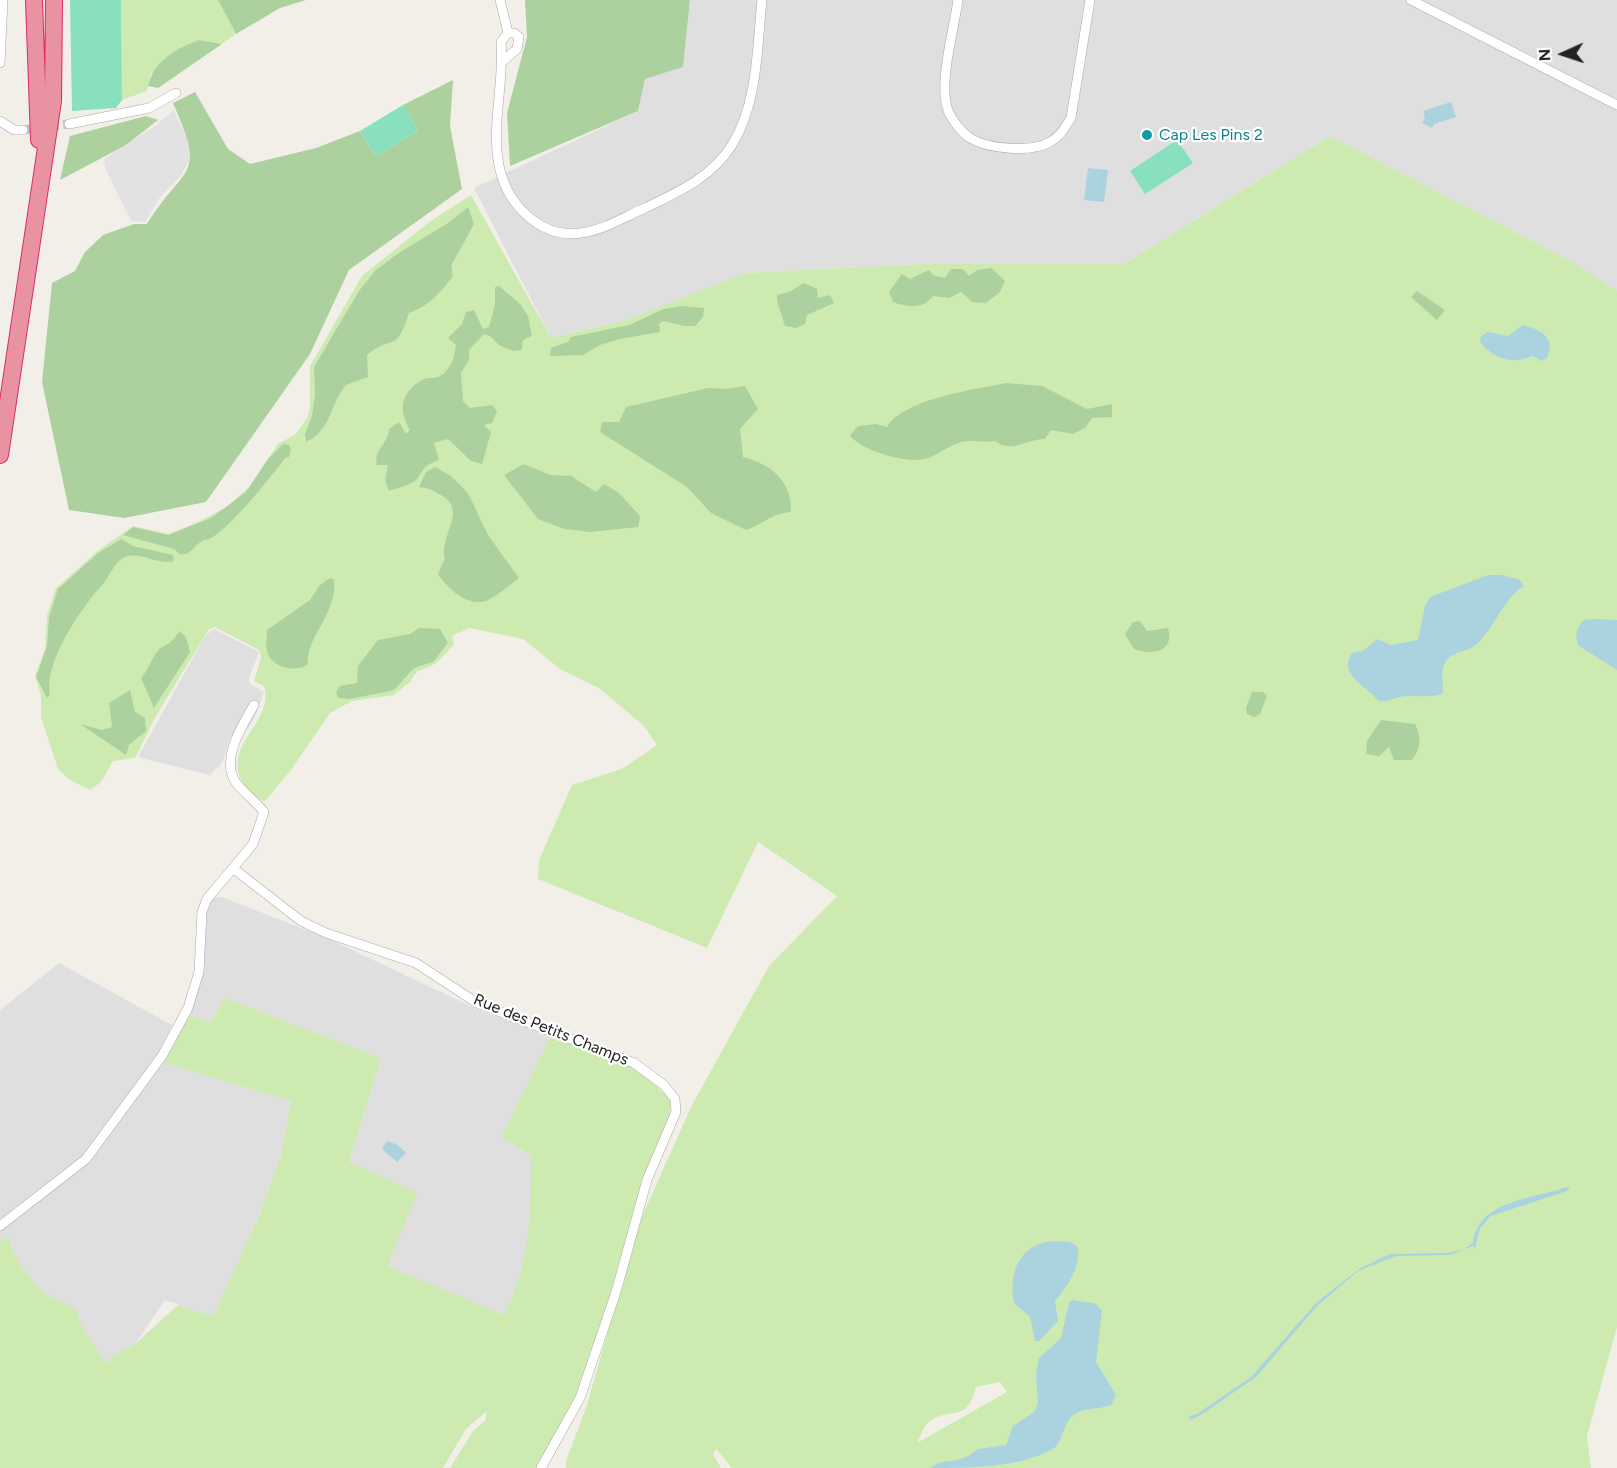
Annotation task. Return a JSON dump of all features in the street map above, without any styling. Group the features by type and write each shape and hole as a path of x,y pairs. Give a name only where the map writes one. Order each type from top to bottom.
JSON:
{"highway":[{"path":"34,0 39,193"},
{"path":"0,455 53,101 52,0"}],"street":[{"path":"0,63 3,0"},
{"path":"500,0 508,33"},
{"path":"508,33 501,42 503,61 498,156 502,176 511,196 524,213 559,232 580,233 600,228 690,187 710,171 731,147 748,115 762,0"},
{"path":"958,0 945,92 949,113 969,137 984,144 1017,147 1049,143 1060,134 1071,118 1090,0"},
{"path":"1411,0 1617,105"},
{"path":"503,61 512,55 520,43 519,37 514,33 508,33"},
{"path":"69,124 149,108 176,93"},
{"path":"0,121 14,130 23,130"},
{"path":"0,1226 86,1159 162,1056 188,1008 199,972 202,912 207,899 253,844 262,822 264,812 236,783 230,769 232,752 254,705"},
{"name":"Rue des Petits Champs","path":"234,869 301,921 326,933 416,963 477,1002 634,1063 664,1086 675,1099 676,1112 647,1180 616,1292 580,1398 541,1468"}],"shaded area":[{"path":"690,0 1617,0 1617,291 1573,262 1330,136 1124,264 923,264 745,273 623,321 551,338 474,188 638,111 645,79 683,67"},
{"path":"174,110 188,141 190,159 180,177 160,197 145,222 131,221 106,170 104,159 155,126"},
{"path":"214,629 259,652 249,678 250,684 264,692 255,717 244,734 231,736 222,763 210,775 138,757 205,636"},
{"path":"222,897 329,939 483,1012 551,1035 501,1137 531,1156 532,1224 520,1280 504,1316 387,1266 349,1162 381,1058 225,998 210,1023 188,1014 207,899"},
{"path":"59,963 172,1025 155,1060 291,1101 281,1156 259,1216 213,1317 165,1300 136,1343 113,1356 99,1372 50,1412 12,1352 0,1263 0,1010"}],"green space":[{"path":"70,0 121,0 122,100 116,108 72,111"},
{"path":"121,0 218,0 236,34 222,44 199,40 151,74 147,91 122,100"},
{"path":"218,0 306,0 280,8 236,34"},
{"path":"525,0 690,0 683,67 645,79 638,111 510,166 507,113 527,37"},
{"path":"199,40 222,44 158,88 148,86 155,69 161,62 182,47"},
{"path":"453,80 450,126 462,189 349,270 310,354 206,502 124,518 69,510 42,382 52,283 75,271 85,252 103,235 134,224 147,224 181,179 190,159 189,146 173,103 195,92 228,149 250,164 316,148 360,131 375,156 418,131 403,105"},
{"path":"403,105 418,131 375,156 360,131"},
{"path":"146,116 158,120 126,145 60,180 70,136"},
{"path":"1330,136 1573,262 1617,291 1617,1327 1587,1436 1591,1468 732,1468 716,1449 713,1454 721,1468 566,1468 566,1461 586,1408 639,1223 692,1105 769,966 837,896 758,842 707,948 538,879 539,860 572,785 622,769 657,745 644,726 599,688 560,669 523,639 469,628 452,636 454,644 442,658 429,667 417,671 410,682 394,695 352,701 330,713 291,770 265,801 254,797 247,788 239,774 238,760 241,748 262,712 265,699 264,686 254,681 261,658 259,650 215,627 209,629 156,716 135,758 113,761 101,782 90,790 70,780 58,769 41,717 41,695 35,676 45,649 47,615 56,588 100,549 133,526 169,534 228,506 249,487 278,444 296,434 307,418 310,407 310,366 362,276 429,222 471,195 551,338 623,321 745,273 923,264 1124,264","holes":["1000,1382 1007,1392 917,1443 926,1425 933,1419 967,1407 976,1387"]},
{"path":"1177,140 1193,163 1145,194 1130,171"},
{"path":"468,207 474,224 451,266 453,276 434,298 409,313 405,326 397,339 367,355 368,377 346,385 321,431 306,442 305,434 312,416 315,394 314,367 359,291 375,271 397,254 448,223"},
{"path":"991,268 1005,281 1000,292 986,303 972,302 961,292 949,298 933,296 925,303 910,306 893,302 889,292 902,274 910,279 929,270 933,275 945,278 951,269 963,269 969,276 977,270"},
{"path":"804,283 817,289 818,298 830,295 834,303 807,315 805,324 796,328 785,326 777,295 789,292"},
{"path":"499,286 521,305 528,316 532,336 523,340 522,350 513,351 499,345 490,336 484,334 469,350 469,360 461,373 463,401 470,408 492,405 497,411 492,423 484,425 491,432 482,464 471,461 448,439 434,443 439,460 427,466 415,481 389,491 385,480 388,465 377,465 376,460 389,429 399,422 406,434 410,430 403,408 406,394 417,383 426,378 438,377 449,368 456,345 448,338 462,324 466,312 474,310 483,329 489,327 495,305 495,287"},
{"path":"1417,291 1445,310 1437,320 1411,297"},
{"path":"681,306 704,308 703,317 695,326 663,321 659,324 660,332 620,339 600,345 583,355 550,356 551,348 568,342 571,337 629,325 664,309"},
{"path":"1006,383 1042,386 1087,409 1112,404 1112,417 1092,418 1085,428 1073,434 1051,430 1045,439 1013,446 1001,445 995,441 967,441 919,460 886,455 865,447 850,436 858,426 876,424 887,427 895,417 924,402 959,392"},
{"path":"745,386 758,409 740,429 743,457 762,464 778,476 788,491 791,512 772,517 746,530 711,513 687,487 600,432 602,422 619,422 626,407 708,388 727,389"},
{"path":"283,444 289,445 291,450 289,457 285,458 261,489 228,525 211,538 203,540 189,552 180,554 174,549 123,535 133,527 168,535 211,518 246,492 268,459"},
{"path":"524,464 550,475 571,476 596,492 604,484 618,492 640,516 638,527 590,532 564,529 538,519 504,475"},
{"path":"435,467 451,476 468,493 488,535 519,578 488,600 473,602 459,596 438,574 445,558 444,549 453,514 452,506 447,499 431,490 419,487 426,472"},
{"path":"121,539 133,546 173,555 174,561 162,562 131,556 118,562 66,636 53,667 50,694 47,698 36,677 47,646 49,617 58,589 97,554"},
{"path":"330,578 334,580 334,592 327,614 311,645 308,664 294,669 274,662 267,652 267,630 310,600 319,586"},
{"path":"1140,621 1147,631 1168,628 1169,636 1165,647 1155,652 1134,649 1125,634 1133,622"},
{"path":"419,628 440,629 448,643 433,662 414,668 394,690 350,699 338,698 336,692 340,686 357,683 358,666 378,640 410,634"},
{"path":"179,631 186,637 190,652 154,708 141,678 156,653"},
{"path":"130,690 135,712 145,718 146,731 129,745 126,755 80,724 102,730 112,727 109,703"},
{"path":"1252,692 1263,692 1267,696 1260,714 1254,717 1247,714 1246,708"},
{"path":"1381,720 1415,724 1420,743 1412,760 1394,760 1389,747 1379,756 1366,754 1367,741"},
{"path":"225,998 381,1058 349,1162 417,1193 387,1266 504,1315 513,1296 524,1257 529,1218 531,1156 501,1137 551,1035 638,1069 671,1100 670,1112 579,1393 537,1468 450,1468 473,1431 485,1421 487,1411 466,1429 443,1468 0,1468 0,1242 9,1237 24,1270 37,1285 49,1296 76,1308 82,1327 106,1364 113,1356 136,1343 178,1305 213,1316 259,1216 281,1156 291,1101 154,1060 188,1014 210,1023"}],"water":[{"path":"1451,102 1456,117 1434,124 1432,128 1422,123 1425,118 1423,111"},
{"path":"1088,168 1108,170 1104,202 1084,200"},
{"path":"1523,325 1541,332 1548,340 1550,345 1547,358 1542,361 1532,356 1517,360 1504,359 1491,353 1480,342 1481,336 1488,332 1508,336"},
{"path":"1488,575 1502,575 1520,580 1524,586 1505,605 1477,644 1448,659 1442,671 1442,694 1405,696 1381,701 1352,675 1348,664 1353,652 1363,651 1377,639 1391,645 1418,640 1425,606 1430,597"},
{"path":"1584,620 1617,620 1617,670 1579,646 1576,635 1579,626"},
{"path":"387,1141 398,1145 406,1153 397,1162 382,1149"},
{"path":"1570,1186 1567,1191 1491,1216 1480,1228 1475,1249 1473,1246 1449,1255 1396,1256 1358,1271 1317,1306 1256,1377 1201,1415 1191,1420 1188,1417 1197,1414 1251,1377 1317,1302 1359,1269 1390,1254 1447,1253 1464,1249 1473,1243 1477,1228 1485,1217 1497,1209"},
{"path":"1054,1241 1070,1242 1077,1246 1078,1261 1068,1283 1055,1301 1058,1321 1039,1341 1035,1341 1030,1317 1014,1303 1015,1270 1025,1253 1033,1247"},
{"path":"1072,1300 1094,1303 1102,1310 1096,1362 1116,1395 1111,1405 1075,1414 1053,1449 1025,1460 994,1466 930,1468 942,1462 963,1458 978,1449 1006,1445 1013,1426 1034,1412 1038,1404 1036,1373 1039,1358 1061,1338 1069,1303"}],"tunnel":[{"path":"23,130 69,124"}],"place":[{"name":"Cap Les Pins 2","path":"1147,135"}]}
